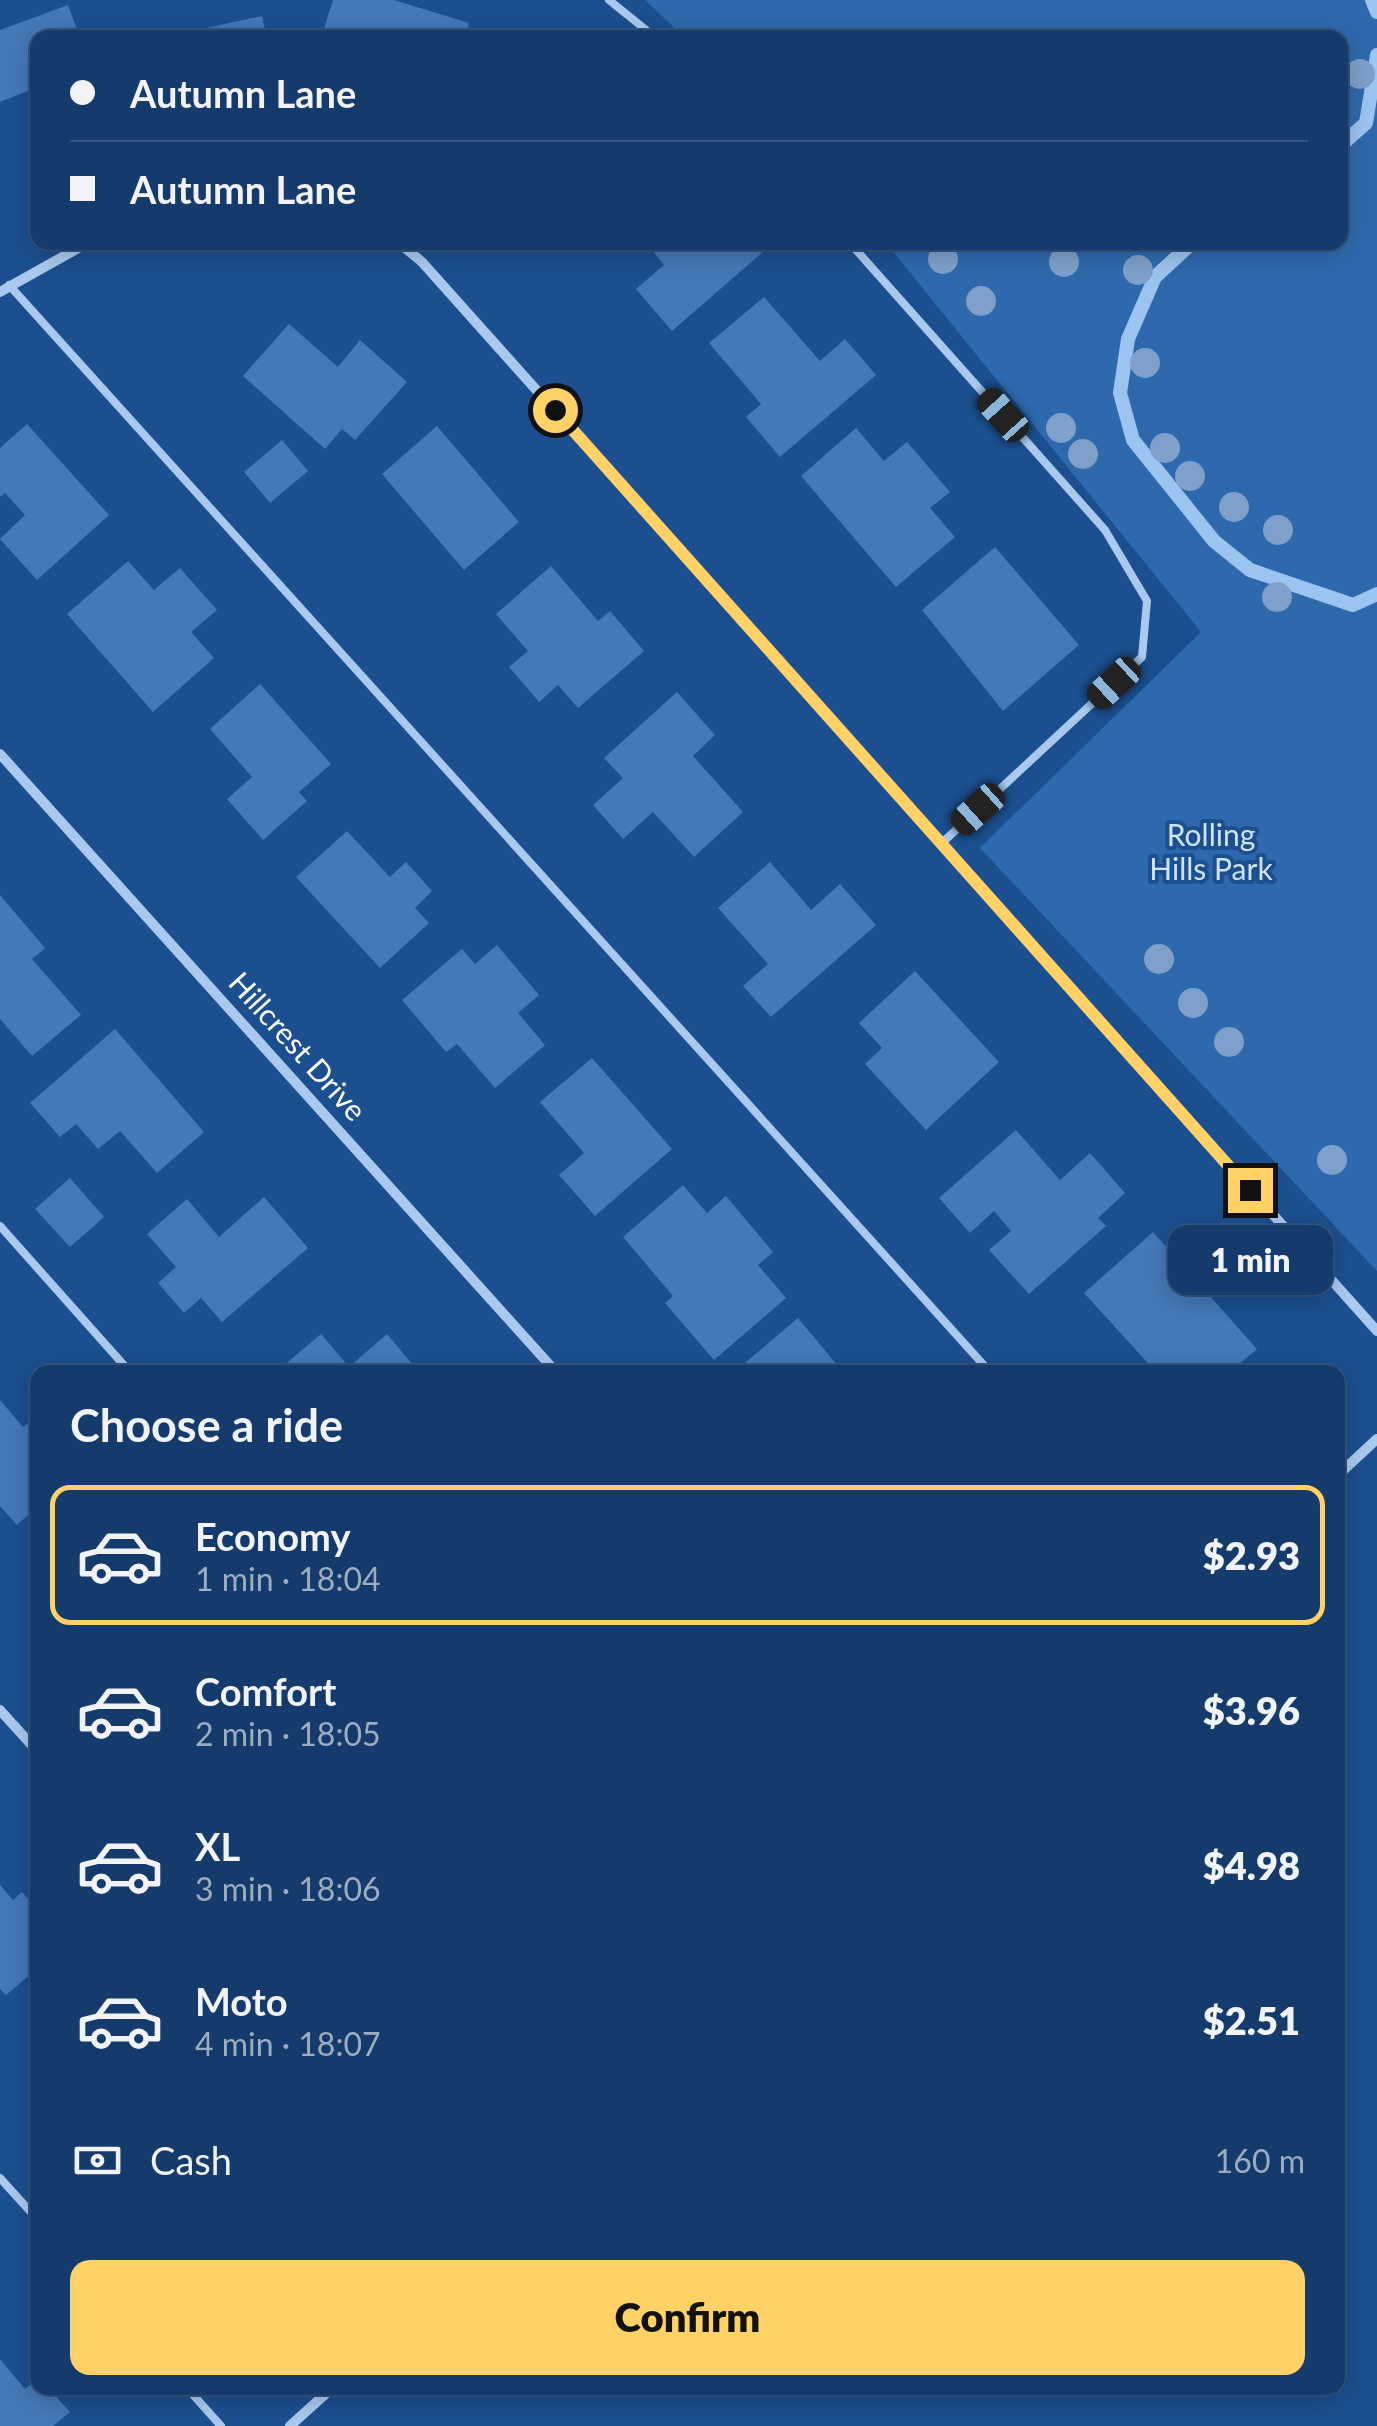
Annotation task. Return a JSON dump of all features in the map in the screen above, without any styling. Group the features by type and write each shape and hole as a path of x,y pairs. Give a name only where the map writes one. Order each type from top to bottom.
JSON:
{"street":[{"path":"4,289 75,250"},
{"path":"408,250 943,842 1377,1331"},
{"name":"Hillcrest Drive","path":"0,754 550,1365"},
{"path":"1345,1469 1377,1439"},
{"path":"0,1710 30,1743"},
{"path":"290,2426 324,2395"}],"lane":[{"path":"609,0 646,30"},
{"path":"856,250 1105,530 1147,601 1142,657 943,842"},
{"path":"4,289 984,1365"},
{"path":"0,1226 124,1365"},
{"path":"0,2178 30,2211"},
{"path":"193,2395 222,2426"}],"green space":[{"name":"Rolling Hills Park","path":"645,0 1377,0 1377,1271 980,848 1201,632 892,250 1348,250 1348,30 677,30"}],"building":[{"path":"333,0 394,0 469,23 467,30 324,30"},
{"path":"68,5 77,30 30,30 30,90 0,102 0,30"},
{"path":"262,16 265,30 197,30"},
{"path":"652,250 764,251 672,331 636,289 664,265"},
{"path":"764,297 820,361 845,339 876,375 780,457 746,417 761,404 709,343"},
{"path":"289,324 338,367 360,340 407,382 355,440 342,429 325,449 243,376"},
{"path":"27,424 109,515 37,580 0,539 25,515 5,493 0,497 0,448"},
{"path":"437,426 519,522 464,570 382,474"},
{"path":"856,428 884,461 907,442 950,492 930,508 955,537 896,587 801,476"},
{"path":"282,440 308,471 270,503 244,472"},
{"path":"995,547 1079,645 1003,711 922,610"},
{"path":"128,561 154,590 180,568 217,610 191,632 214,658 153,712 67,614"},
{"path":"551,566 598,621 610,611 644,651 578,708 558,685 539,702 509,667 528,651 496,614"},
{"path":"260,684 331,764 299,792 307,801 263,840 227,799 252,777 210,729"},
{"path":"677,692 715,735 693,756 743,812 694,857 653,812 623,839 593,805 623,778 604,758"},
{"path":"347,831 390,877 406,862 432,891 415,908 429,923 380,968 296,877"},
{"path":"770,862 811,910 840,884 876,925 771,1017 743,986 768,964 718,908"},
{"path":"0,895 45,948 32,959 81,1015 32,1056 0,1019"},
{"path":"497,945 539,995 518,1013 545,1045 495,1088 457,1044 446,1052 402,1000 462,949 475,964"},
{"path":"915,971 999,1062 926,1130 865,1064 882,1048 859,1023"},
{"path":"115,1029 204,1132 157,1173 120,1131 98,1149 76,1124 60,1137 30,1103"},
{"path":"592,1058 672,1149 595,1216 559,1175 584,1153 540,1102"},
{"path":"1016,1130 1060,1180 1090,1153 1125,1193 1098,1218 1106,1226 1029,1294 989,1250 1011,1231 994,1211 970,1233 939,1198"},
{"path":"70,1178 104,1217 70,1247 35,1209"},
{"path":"683,1185 707,1213 726,1196 773,1252 758,1265 786,1298 714,1360 665,1303 673,1296 623,1237"},
{"path":"264,1197 308,1248 222,1322 201,1298 184,1313 158,1283 176,1267 147,1234 187,1199 219,1237"},
{"path":"1153,1232 1257,1349 1238,1365 1150,1365 1084,1293"},
{"path":"798,1318 837,1365 743,1365"},
{"path":"321,1334 347,1365 284,1365"},
{"path":"387,1334 413,1365 351,1365"},
{"path":"0,1400 23,1427 30,1421 30,1513 17,1525 0,1506"},
{"path":"0,1885 13,1900 22,1892 30,1901 30,1975 6,1995 0,1989"},
{"path":"0,2359 25,2389 30,2385 30,2395 54,2395 70,2412 53,2426 0,2426"}],"waterway":[{"path":"1372,0 1377,12"},
{"path":"1348,139 1366,123 1377,55"},
{"path":"1184,250 1155,277 1128,339 1120,393 1133,440 1214,541 1250,570 1353,605 1377,594"}],"route":[{"path":"555,410 1250,1190"}]}
